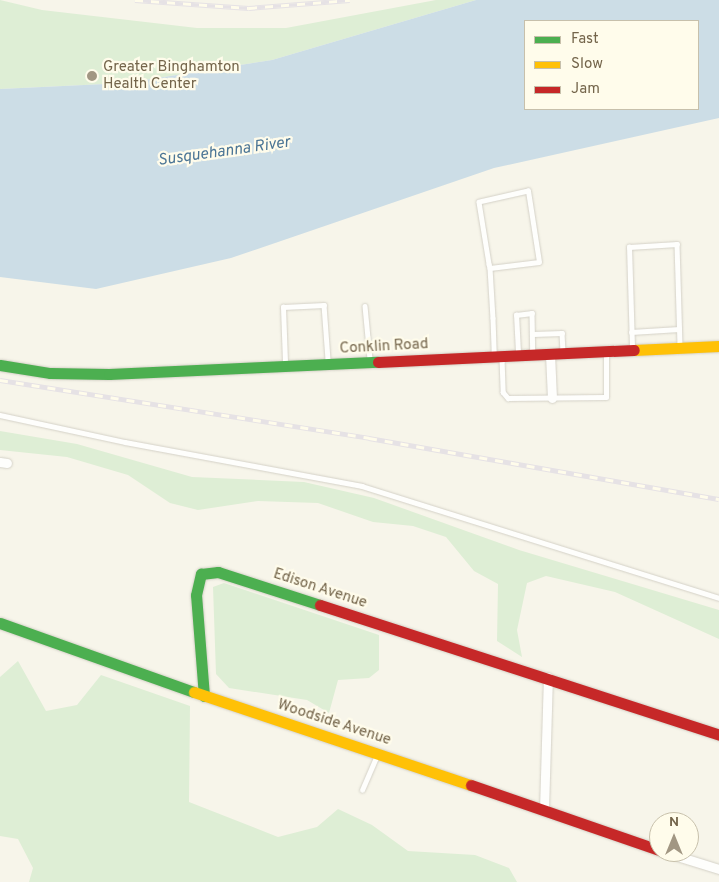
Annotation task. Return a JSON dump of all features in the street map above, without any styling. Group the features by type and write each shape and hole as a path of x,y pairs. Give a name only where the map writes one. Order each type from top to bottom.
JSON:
{"street":[{"name":"Conklin Road","path":"0,365 50,373 109,374 719,346"},
{"path":"550,354 552,398"},
{"name":"Edison Avenue","path":"204,696 196,595 197,582 206,572 218,572 548,677 719,735"},
{"name":"Woodside Avenue","path":"0,623 204,696 378,752 649,847"},
{"path":"544,810 548,677"},
{"path":"696,862 719,869"}],"lane":[{"path":"490,268 539,262 528,191 479,202 490,268 503,392 508,398 606,397 606,352"},
{"path":"632,350 629,247 677,244 680,348"},
{"path":"285,366 283,307 324,305 328,364"},
{"path":"366,306 371,362"},
{"path":"518,356 516,315 532,313 533,355"},
{"path":"631,332 679,329"},
{"path":"532,334 562,332 563,354"},
{"path":"0,415 125,442 362,486 719,598"},
{"path":"362,790 378,752"}],"green space":[{"name":"Greater Binghamton Health Center","path":"0,0 42,10 197,28 286,28 436,0 476,0 272,60 126,83 0,89"},
{"path":"0,431 77,444 192,477 304,482 374,498 519,550 719,610 719,639 615,592 546,576 527,583 517,630 522,657 497,641 498,584 474,571 446,537 413,526 373,522 318,503 258,501 198,510 170,503 128,475 67,457 0,450"},
{"path":"224,583 379,635 379,670 369,678 338,680 329,713 307,700 229,688 216,674 213,587"},
{"path":"18,661 46,711 77,705 101,675 190,706 189,802 278,837 317,827 338,809 372,825 408,851 475,855 509,868 517,882 29,882 33,868 18,839 0,836 0,677"}],"water":[{"name":"Susquehanna River","path":"476,0 719,0 719,118 494,168 231,258 96,289 0,277 0,89 126,83 272,60"}],"railway":[{"path":"135,0 249,8 350,0"},
{"path":"0,380 369,438 719,499"}],"traffic: fast":[{"path":"0,365 50,373 109,374 378,362"},
{"path":"204,696 196,595 201,574 218,572 320,605"},
{"path":"0,623 194,692"}],"traffic: slow":[{"path":"634,350 719,346"},
{"path":"194,692 471,785"}],"traffic: jam":[{"path":"378,362 634,350"},
{"path":"320,605 719,735"},
{"path":"471,785 649,847"}],"place":[{"name":"Greater Binghamton Health Center","path":"92,76"}]}
